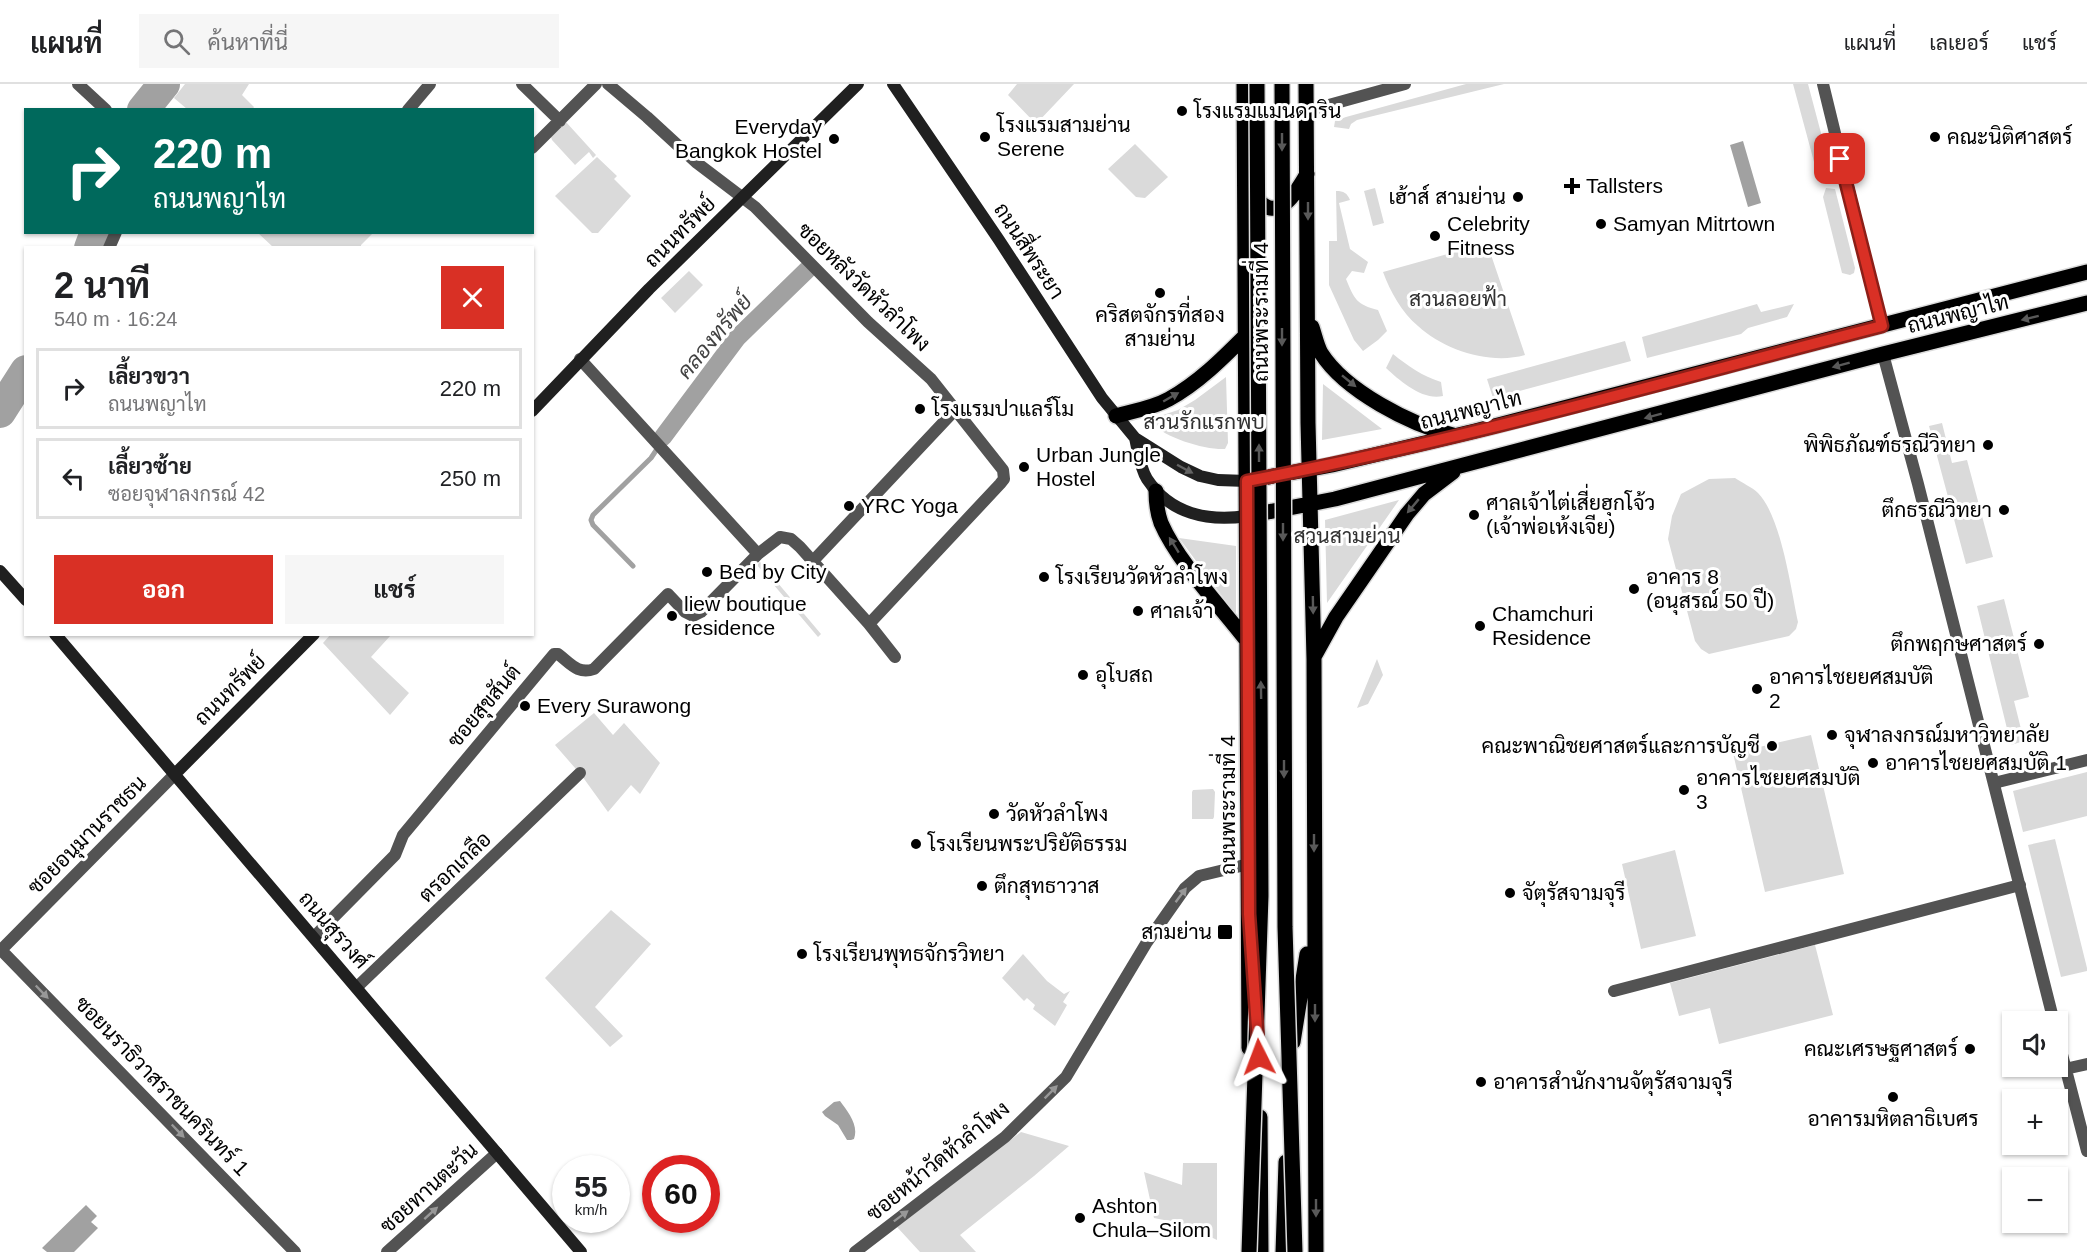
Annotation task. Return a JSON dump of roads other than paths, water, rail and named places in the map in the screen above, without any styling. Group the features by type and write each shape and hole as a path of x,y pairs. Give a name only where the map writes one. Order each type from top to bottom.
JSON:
{"main road":[{"name":"ถนนทรัพย์","path":"534,409 580,359 858,84"},
{"name":"ถนนสี่พระยา","path":"892,84 1116,416 1135,438 1200,476 1218,480 1247,481"},
{"name":"ถนนพระรามที่ 4","path":"1244,84 1249,1252"},
{"name":"ถนนพระรามที่ 4","path":"1249,1252 1261,896 1257,84"},
{"name":"ถนนพระรามที่ 4","path":"1282,84 1285,916 1296,1252"},
{"path":"1306,84 1309,470 1314,658 1316,1252"},
{"path":"1245,174 1261,204 1268,209 1275,209 1292,198 1307,173"},
{"name":"ถนนพญาไท","path":"1247,481 1309,470 1455,436 2087,272"},
{"name":"ถนนพญาไท","path":"1247,516 1310,504 1457,468 1883,354 2087,303"},
{"path":"1308,316 1320,352 1331,366 1366,395 1412,422 1455,436"},
{"path":"1116,416 1169,399 1226,356 1245,336"},
{"name":"ถนนสี่พระยา","path":"1135,438 1146,477 1156,491 1173,504 1192,514 1219,519 1247,516"},
{"path":"1314,658 1335,617 1407,514 1424,494 1457,468"},
{"path":"1156,491 1156,507 1171,541 1247,641"},
{"path":"0,571 24,598"},
{"name":"ถนนสุรวงศ์","path":"57,636 581,1252"},
{"name":"ถนนทรัพย์","path":"174,774 312,636"},
{"path":"1283,1252 1291,1058 1314,912"},
{"name":"ถนนพระรามที่ 4","path":"1249,914 1260,1094 1261,1252"}],"street":[{"path":"78,84 104,108"},
{"path":"410,108 430,84"},
{"path":"522,84 560,120"},
{"path":"534,146 596,84"},
{"name":"ซอยหลังวัดหัวลำโพง","path":"608,84 697,163 755,207 868,322 931,379 1003,470 1004,479 868,624"},
{"path":"1306,111 1405,84"},
{"path":"1822,84 1882,326"},
{"path":"1883,354 2051,1011"},
{"path":"580,359 758,554"},
{"path":"812,562 956,409"},
{"name":"ซอยสุขสันต์","path":"314,937 395,855 403,835 554,654 558,654 580,671 586,672 594,669 668,594 685,612 693,615 707,607 758,554 780,537 785,536 800,547 895,657"},
{"path":"1994,783 2087,760"},
{"name":"ตรอกเกลือ","path":"357,987 580,773"},
{"name":"ซอยอนุมานราชธน","path":"1,949 174,774"},
{"name":"ซอยหน้าวัดหัวลำโพง","path":"855,1252 904,1212 1005,1137 1066,1077 1147,942 1185,888 1199,876 1249,864"},
{"path":"1614,991 2020,885"},
{"name":"ซอยนราธิวาสราชนครินทร์ 1","path":"1,949 295,1252"},
{"path":"2068,1068 2087,1064"},
{"path":"2067,1077 2087,1150"},
{"name":"ซอยทานตะวัน","path":"387,1252 497,1153"}],"waterway":[{"path":"145,108 164,84"},
{"path":"91,246 95,234"},
{"name":"คลองทรัพย์","path":"663,437 737,338 807,270"},
{"path":"0,412 24,374"},
{"name":"คลองทรัพย์","path":"633,566 593,525 591,520 593,515 651,458 657,449"}],"place":[{"name":"โรงแรมแมนดาริน","path":"1182,111"},
{"name":"โรงแรมสามย่าน Serene","path":"985,137"},
{"name":"คณะนิติศาสตร์","path":"1935,137"},
{"name":"Everyday Bangkok Hostel","path":"834,139"},
{"name":"Tallsters","path":"1572,186"},
{"name":"เฮ้าส์ สามย่าน","path":"1518,197"},
{"name":"Samyan Mitrtown","path":"1601,224"},
{"name":"Celebrity Fitness","path":"1435,236"},
{"name":"คริสตจักรที่สอง สามย่าน","path":"1160,293"},
{"name":"โรงแรมปาแลร์โม","path":"920,409"},
{"name":"พิพิธภัณฑ์ธรณีวิทยา","path":"1988,445"},
{"name":"Urban Jungle Hostel","path":"1024,467"},
{"name":"YRC Yoga","path":"849,506"},
{"name":"ตึกธรณีวิทยา","path":"2004,510"},
{"name":"ศาลเจ้าไต่เสี่ยฮุกโจ้ว (เจ้าพ่อเห้งเจีย)","path":"1474,515"},
{"name":"Bed by City","path":"707,572"},
{"name":"โรงเรียนวัดหัวลำโพง","path":"1044,577"},
{"name":"อาคาร 8 (อนุสรณ์ 50 ปี)","path":"1634,589"},
{"name":"ศาลเจ้า","path":"1138,611"},
{"name":"liew boutique residence","path":"672,616"},
{"name":"Chamchuri Residence","path":"1480,626"},
{"name":"ตึกพฤกษศาสตร์","path":"2039,644"},
{"name":"อุโบสถ","path":"1083,675"},
{"name":"อาคารไชยยศสมบัติ 2","path":"1757,689"},
{"name":"Every Surawong","path":"525,706"},
{"name":"จุฬาลงกรณ์มหาวิทยาลัย","path":"1832,735"},
{"name":"คณะพาณิชยศาสตร์และการบัญชี","path":"1772,746"},
{"name":"อาคารไชยยศสมบัติ 1","path":"1873,763"},
{"name":"อาคารไชยยศสมบัติ 3","path":"1684,790"},
{"name":"วัดหัวลำโพง","path":"994,814"},
{"name":"โรงเรียนพระปริยัติธรรม","path":"916,844"},
{"name":"ตึกสุทธาวาส","path":"982,886"},
{"name":"จัตุรัสจามจุรี","path":"1510,893"},
{"name":"สามย่าน","path":"1225,932"},
{"name":"โรงเรียนพุทธจักรวิทยา","path":"802,954"},
{"name":"คณะเศรษฐศาสตร์","path":"1970,1049"},
{"name":"อาคารสำนักงานจัตุรัสจามจุรี","path":"1481,1082"},
{"name":"อาคารมหิตลาธิเบศร","path":"1893,1097"},
{"name":"Ashton Chula–Silom","path":"1080,1218"}],"park label":[{"name":"สวนลอยฟ้า","path":"1458,299"},
{"name":"สวนรักแรกพบ","path":"1204,422"},
{"name":"สวนสามย่าน","path":"1347,536"}]}
